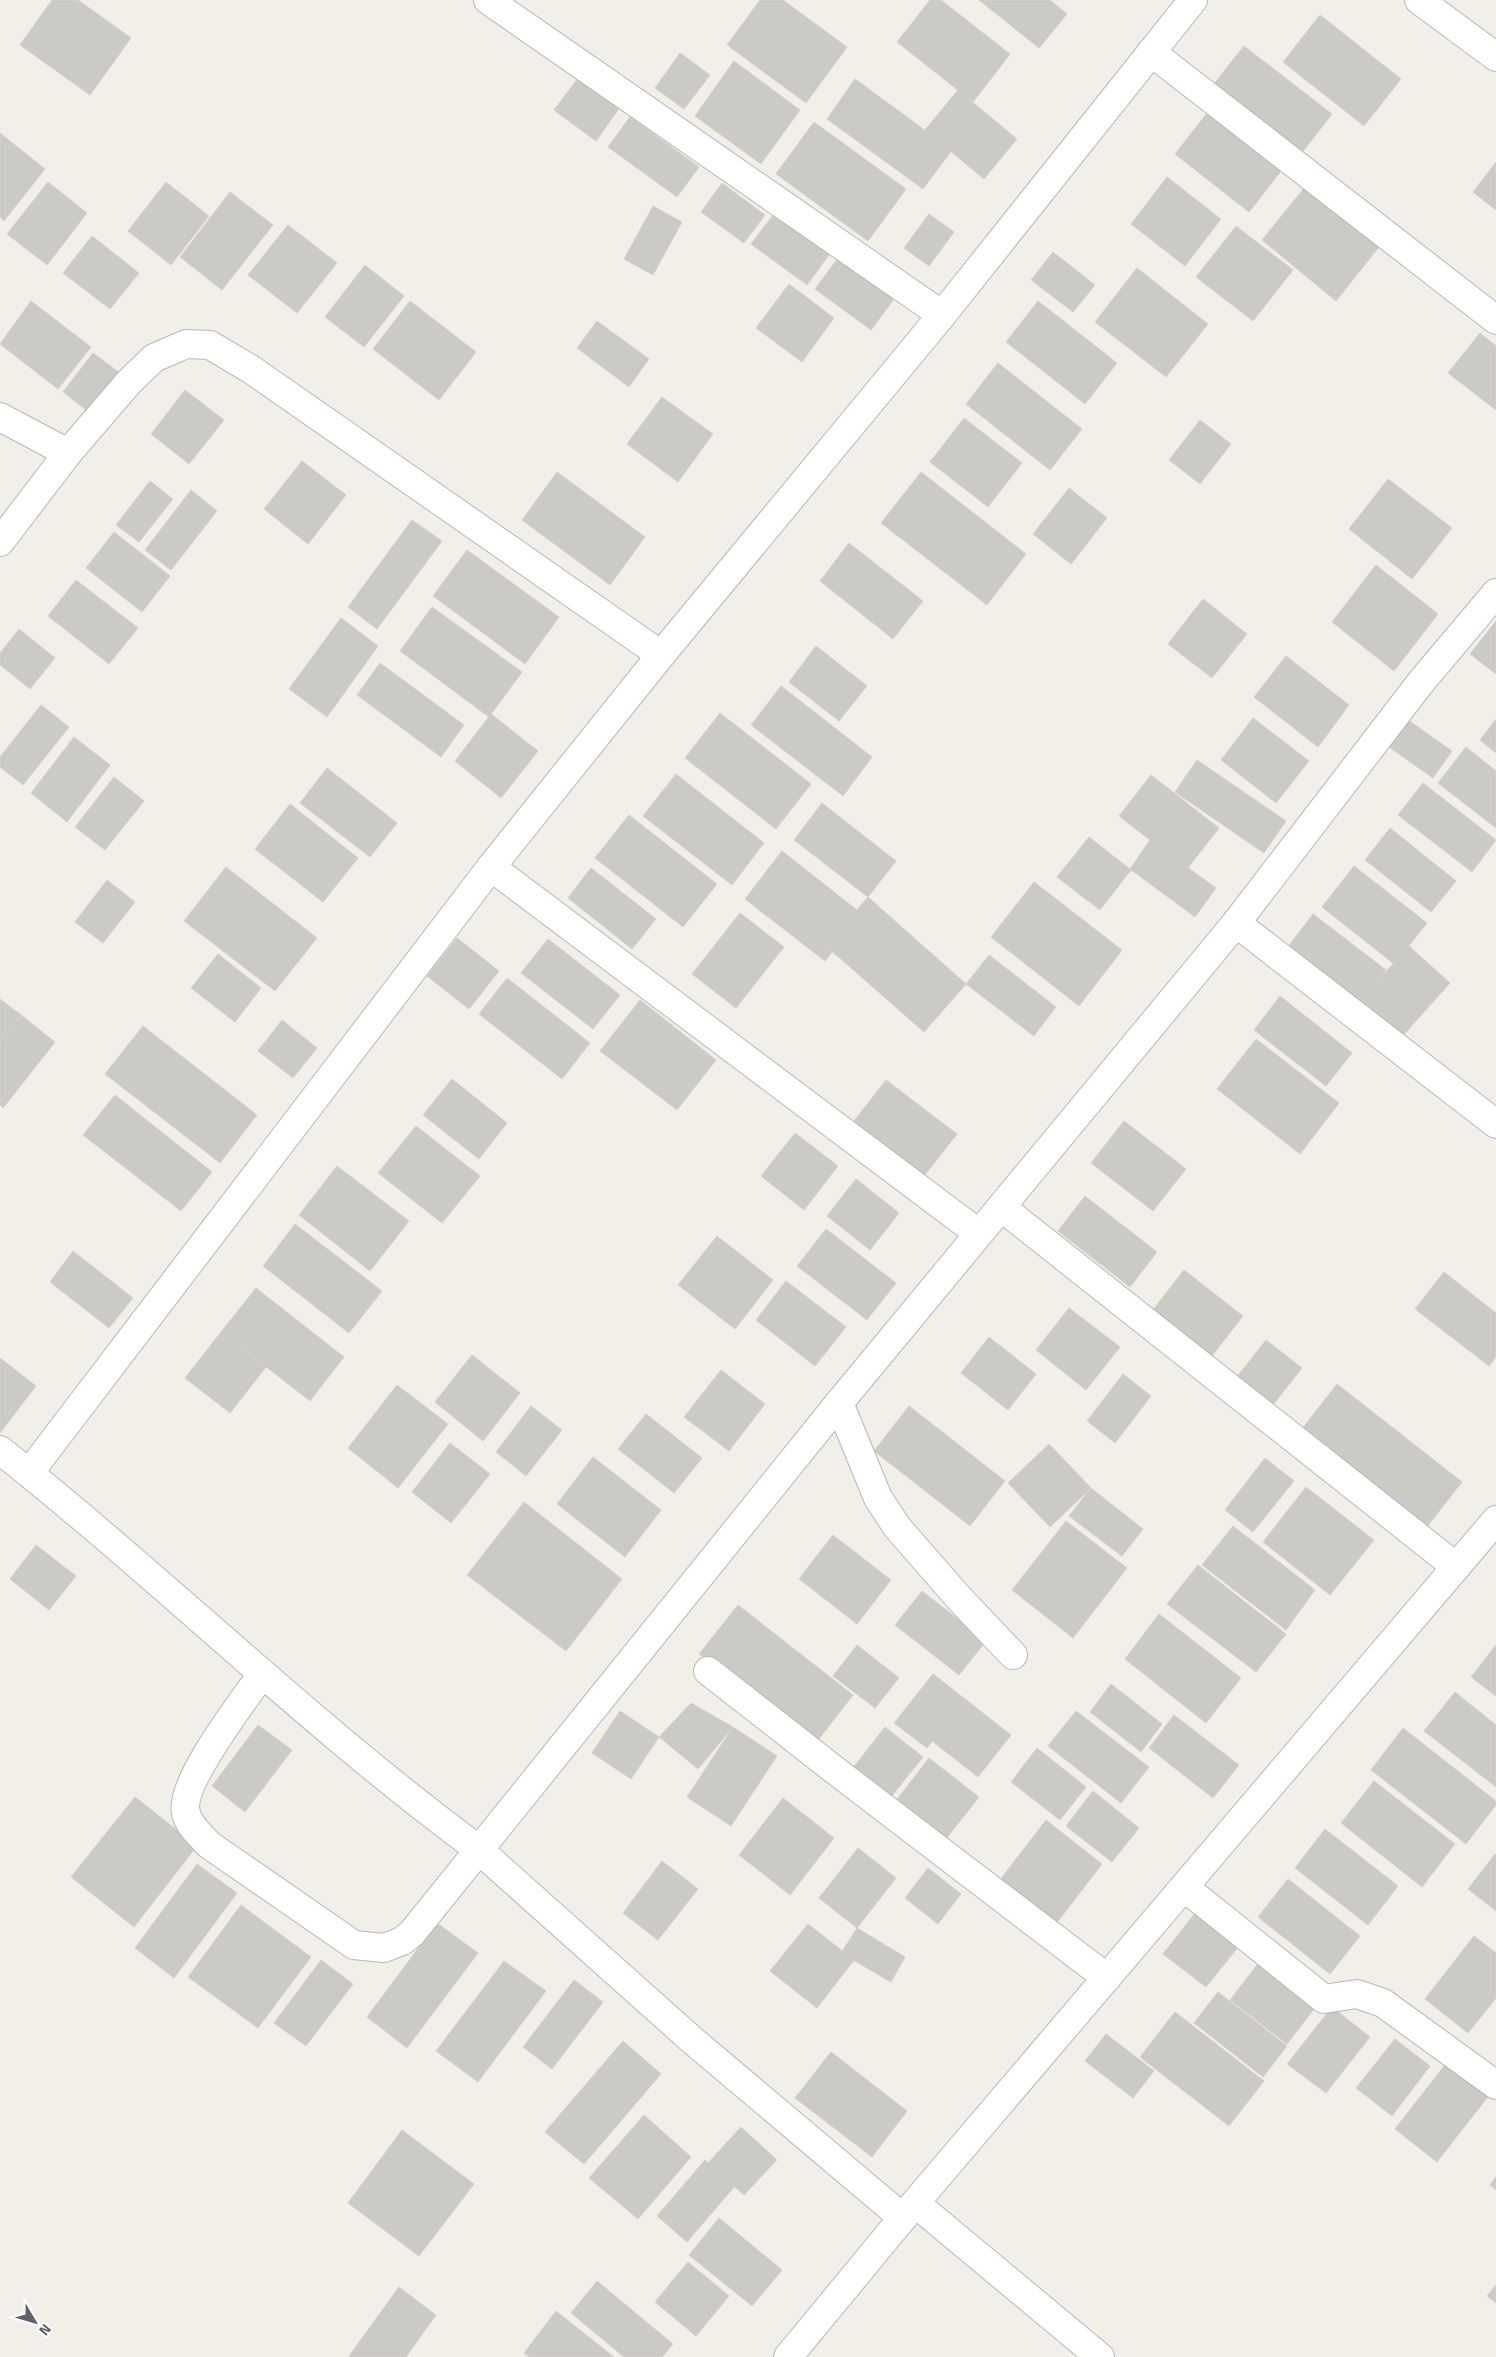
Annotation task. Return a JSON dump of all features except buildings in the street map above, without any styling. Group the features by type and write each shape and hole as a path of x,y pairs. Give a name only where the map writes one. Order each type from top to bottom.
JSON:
{"street":[{"path":"488,0 942,315"},
{"path":"29,1473 491,868 661,655 942,315 1193,0"},
{"path":"1419,0 1496,57"},
{"path":"1151,52 1496,320"},
{"path":"0,542 68,453 129,382 154,358 186,344 210,345 252,370 661,655"},
{"path":"0,417 68,453"},
{"path":"262,1674 204,1756 187,1798 185,1812 191,1824 208,1844 354,1945 384,1948 402,1941 412,1933 978,1233 1236,922 1421,682 1496,592"},
{"path":"491,868 978,1233"},
{"path":"1236,922 1496,1124"},
{"path":"1001,1207 1455,1566"},
{"path":"839,1403 878,1498 897,1527 958,1597 1013,1655"},
{"path":"0,1450 262,1674 441,1821 478,1849 692,2040 909,2211 1100,2357"},
{"path":"788,2357 909,2211 1496,1520"},
{"path":"708,1671 841,1776 1107,1978"},
{"path":"1184,1887 1324,1999 1357,1994 1383,2003 1496,2085"}]}
